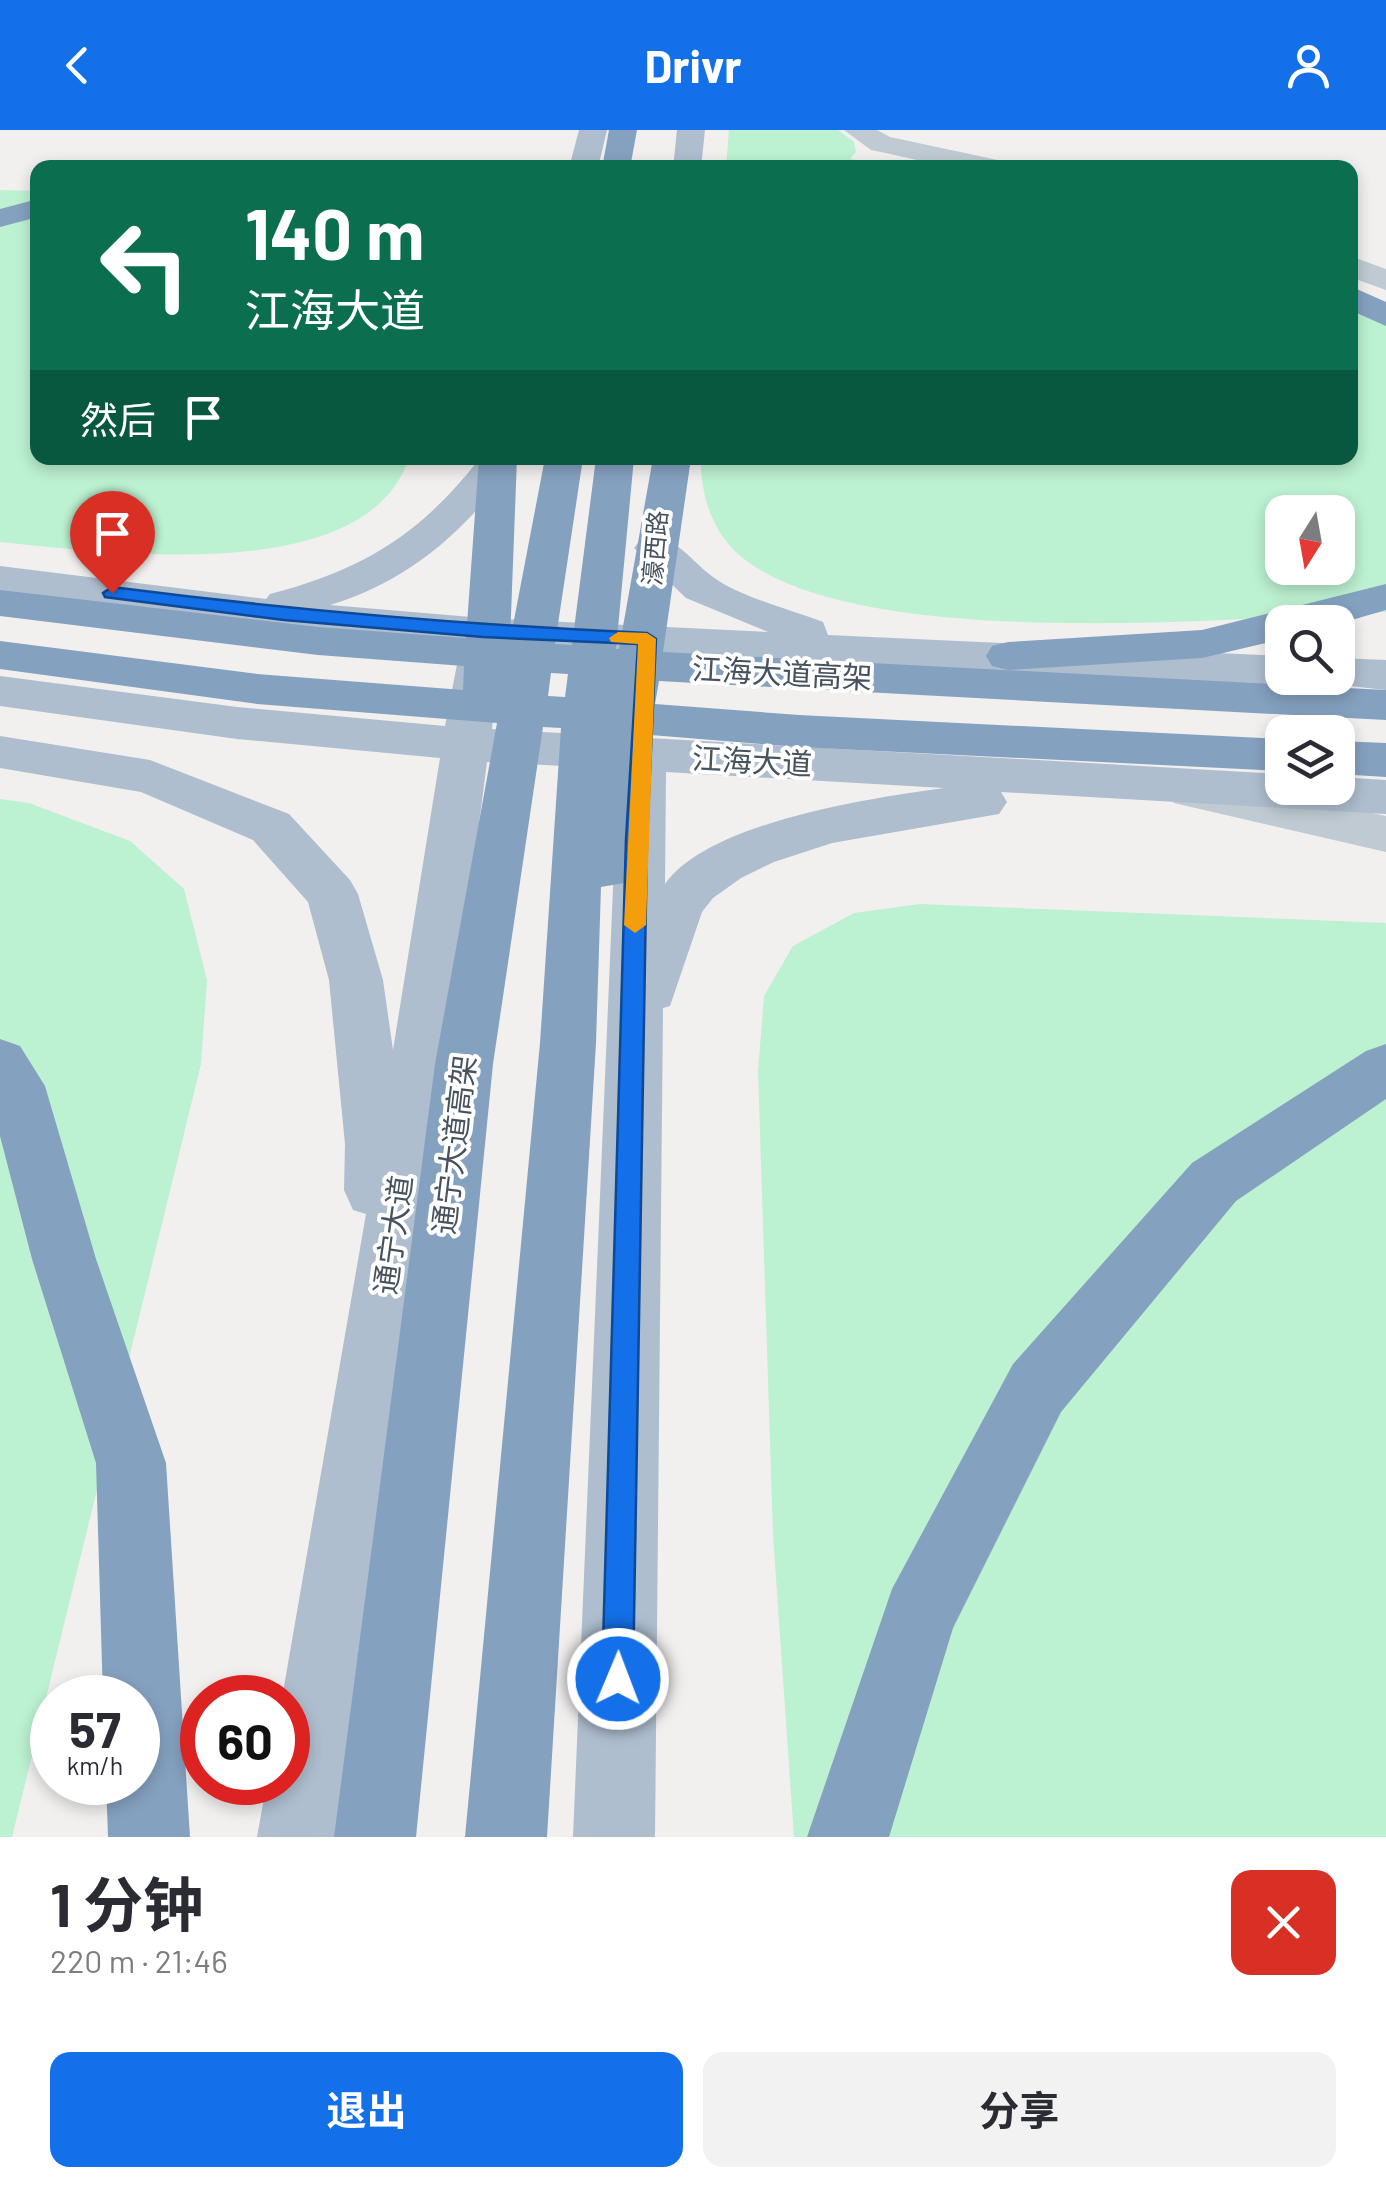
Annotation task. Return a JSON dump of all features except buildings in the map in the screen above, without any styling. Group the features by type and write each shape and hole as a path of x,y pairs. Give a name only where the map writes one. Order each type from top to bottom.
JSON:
{"highway":[{"path":"617,160 622,130"},
{"path":"0,218 30,210"},
{"path":"1358,300 1386,316"},
{"path":"464,1064 498,465"},
{"name":"通宁大道高架","path":"375,1837 464,1064 563,465"},
{"path":"506,1837 568,1043 581,763 614,465"},
{"path":"568,1043 610,851 671,465"},
{"path":"0,569 318,641"},
{"path":"1355,605 1386,597"},
{"name":"江海大道高架","path":"0,603 318,641 748,673 1386,705"},
{"path":"748,673 1202,644 1265,629"},
{"name":"江海大道高架","path":"0,655 258,688 800,730 1265,754"},
{"path":"1355,759 1386,760"},
{"path":"0,1063 16,1086 64,1260 131,1463 149,1837"},
{"path":"848,1837 919,1616 1037,1388 1214,1182 1386,1068"}],"main road":[{"path":"585,160 593,130"},
{"path":"689,160 691,130"},
{"path":"223,607 281,604 328,595 390,564 436,534 470,498 493,465"},
{"path":"483,632 515,465"},
{"name":"濠西路","path":"647,639 661,465"},
{"path":"655,548 702,589 743,609 819,636 898,654"},
{"path":"0,579 223,607 483,632 1265,670"},
{"name":"通宁大道","path":"298,1837 373,1378 483,632"},
{"path":"614,1837 631,1086 647,639"},
{"path":"1355,674 1386,675"},
{"name":"江海大道","path":"0,691 238,723 464,744 1386,797"},
{"path":"0,752 150,777 271,827 332,894 356,980 375,1144 373,1378"},
{"path":"631,1086 658,948 692,886 764,845 908,809 1164,785"}],"street":[{"path":"858,130 880,144 958,160"},
{"path":"1358,269 1386,280"},
{"path":"1164,785 1386,834"}],"green space":[{"path":"729,130 838,130 854,142 856,152 850,159 856,160 727,160"},
{"path":"0,190 30,191 30,465 405,465 383,500 342,528 289,545 228,553 165,554 0,542"},
{"path":"1358,300 1386,311 1386,612 1355,614 1355,605 1265,605 1265,618 1048,623 953,618 866,606 792,585 738,554 714,522 705,497 702,465 1358,465"},
{"path":"0,799 29,803 130,841 184,889 207,980 201,1064 52,1675 30,1675 30,1763 12,1837 0,1837"},
{"path":"920,904 1386,923 1386,1837 794,1837 773,1535 758,1071 764,996 793,946 854,913"}],"slow traffic":[{"path":"618,638 647,639 635,925"}],"route":[{"path":"112,593 284,615 483,632 647,639 637,839 618,1679"}]}
